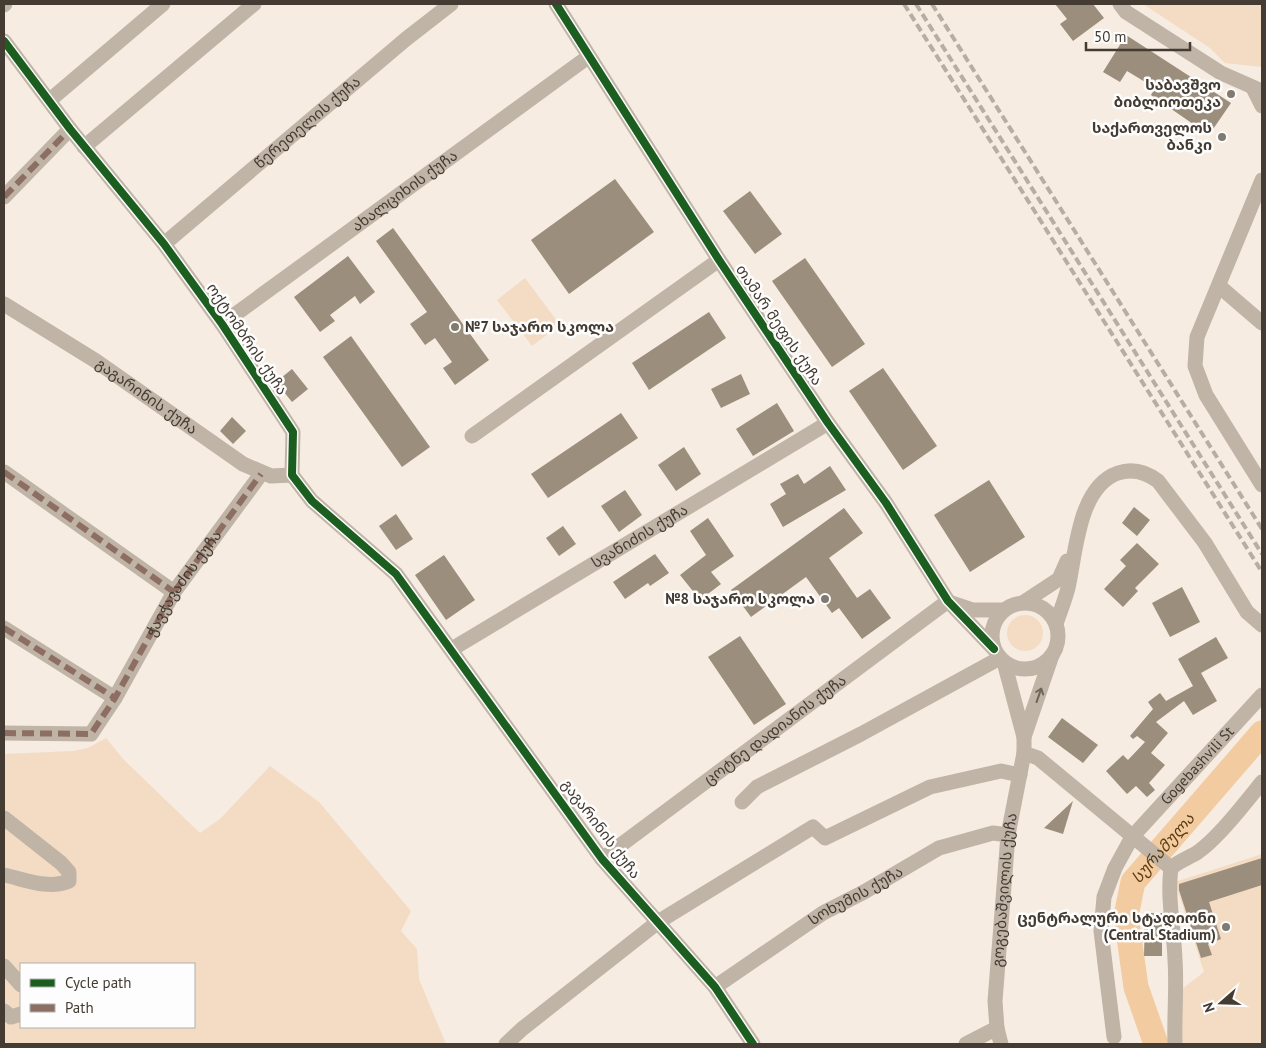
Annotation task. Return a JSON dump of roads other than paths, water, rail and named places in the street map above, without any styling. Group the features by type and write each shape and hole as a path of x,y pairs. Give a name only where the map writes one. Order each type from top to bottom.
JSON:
{"street":[{"path":"50,100 163,4"},
{"path":"84,147 254,4"},
{"name":"წერეთელის ქუჩა","path":"164,244 406,39 451,4"},
{"name":"თამარ მეფის ქუჩა","path":"556,4 719,260 828,423 886,503 948,601 1000,656"},
{"path":"1120,4 1126,12 1221,73 1258,90 1262,106"},
{"name":"ოქტომბრის ქუჩა","path":"4,41 84,147 164,244 222,324 292,432 292,475"},
{"name":"ახალციხის ქუჩა","path":"222,324 588,56"},
{"path":"4,197 70,129"},
{"path":"1262,180 1197,337 1195,366 1206,395 1262,484"},
{"path":"472,436 719,260"},
{"path":"1219,286 1262,323"},
{"name":"გაგარინის ქუჩა","path":"4,304 96,361 243,464 260,474 271,476 292,475"},
{"name":"სვანიძის ქუჩა","path":"452,649 828,423"},
{"path":"1004,610 993,626 992,638 1000,656 1014,667 1030,668 1045,662 1053,654 1058,640 1056,624 1068,589 1075,544 1083,516 1100,484 1110,476 1136,471 1148,474 1158,481 1205,543 1247,612 1262,625"},
{"path":"4,472 174,592"},
{"name":"ჭავჭავაძის ქუჩა","path":"4,733 90,734 115,698 174,592 260,474"},
{"path":"292,475 312,502 396,574 452,649"},
{"path":"948,601 973,610 1004,610 1024,602 1059,579 1075,544"},
{"name":"ცოტნე დადიანის ქუჩა","path":"602,858 948,601"},
{"path":"1024,602 1044,608 1056,624"},
{"path":"4,628 115,698"},
{"name":"გაგარინის ქუჩა","path":"452,649 602,858 715,987 753,1044"},
{"name":"გოგებაშვილის ქუჩა","path":"1024,737 1053,654"},
{"path":"742,802 757,787 862,734 1000,656"},
{"name":"გოგებაშვილის ქუჩა","path":"1000,656 1024,737 1024,753 1008,835 995,1001 997,1028 1001,1044"},
{"name":"Gogebashvili St","path":"1114,1037 1101,931 1104,897 1114,868 1134,839 1262,695"},
{"path":"1024,753 1038,758 1134,839 1169,865"},
{"path":"506,1044 522,1029 658,922 813,827 825,838 930,787 1001,771 1020,775"},
{"path":"1169,865 1198,852 1234,816 1262,782"},
{"path":"4,818 61,863 69,872 69,881 61,885 47,885 4,875"},
{"name":"სოხუმის ქუჩა","path":"715,987 823,913 864,892 939,848 993,833 1008,835"},
{"path":"1169,865 1168,889 1174,922 1176,963 1175,1044"},
{"path":"4,966 20,984"},
{"path":"4,1011 11,1017 20,1014"},
{"path":"966,1044 997,1028"}],"waterway":[{"name":"სურამულა","path":"1156,1044 1136,987 1126,916 1133,882 1262,733"}],"railway":[{"path":"904,4 1262,572"},
{"path":"916,4 1262,554"},
{"path":"932,4 1262,529"}],"place":[{"name":"საბავშვო ბიბლიოთეკა","path":"1231,94"},
{"name":"საქართველოს ბანკი","path":"1222,137"},
{"name":"№7 საჯარო სკოლა","path":"455,327"},
{"name":"№8 საჯარო სკოლა","path":"825,599"},
{"name":"ცენტრალური სტადიონი (Central Stadium)","path":"1226,927"}]}
